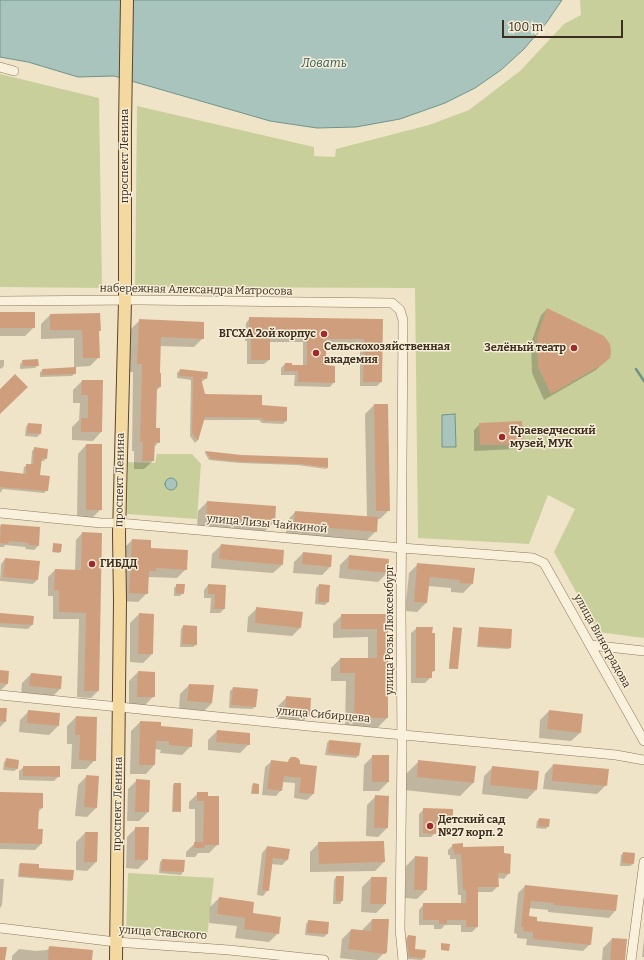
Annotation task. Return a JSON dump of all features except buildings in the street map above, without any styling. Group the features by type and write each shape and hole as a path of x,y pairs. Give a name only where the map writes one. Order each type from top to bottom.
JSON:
{"main road":[{"name":"проспект Ленина","path":"116,960 120,601 119,523 125,301 127,0"}],"street":[{"path":"0,67 14,71"},
{"name":"набережная Александра Матросова","path":"0,301 392,303"},
{"name":"улица Розы Люксембург","path":"392,303 400,310 404,320 400,929 403,960"},
{"name":"улица Лизы Чайкиной","path":"0,513 101,523 119,523 533,558"},
{"name":"улица Виноградова","path":"533,558 544,563 644,741"},
{"path":"590,645 644,651"},
{"name":"улица Сибирцева","path":"0,694 119,707 616,755 644,760"},
{"path":"631,960 644,862"},
{"name":"улица Ставского","path":"0,928 116,942 229,950 324,960"}],"green space":[{"path":"580,0 644,0 644,638 598,632 554,552 575,509 548,495 529,544 418,538 415,288 135,287 137,106 314,147 314,156 335,157 336,149 429,125 469,110 520,71 564,24 581,15"},
{"path":"0,74 99,98 102,288 0,287"},
{"path":"157,454 192,454 201,464 197,519 127,514 128,462 155,463"},
{"path":"128,873 214,878 207,937 126,931"}],"water":[{"name":"Ловать","path":"0,0 562,0 547,22 524,49 501,70 475,88 445,103 400,119 356,127 317,128 270,121 114,76 78,77 28,62 0,57"},
{"path":"455,414 456,447 442,447 442,415"},
{"path":"169,478 173,478 177,484 173,490 169,490 165,486 165,482"}],"waterway":[{"path":"636,369 644,381"}],"place":[{"name":"ВГСХА 2ой корпус","path":"324,334"},
{"name":"Зелёный театр","path":"574,348"},
{"name":"Сельскохозяйственная академия","path":"316,353"},
{"name":"Краеведческий музей, МУК","path":"502,437"},
{"name":"ГИБДД","path":"92,564"},
{"name":"Детский сад №27 корп. 2","path":"430,826"}]}
